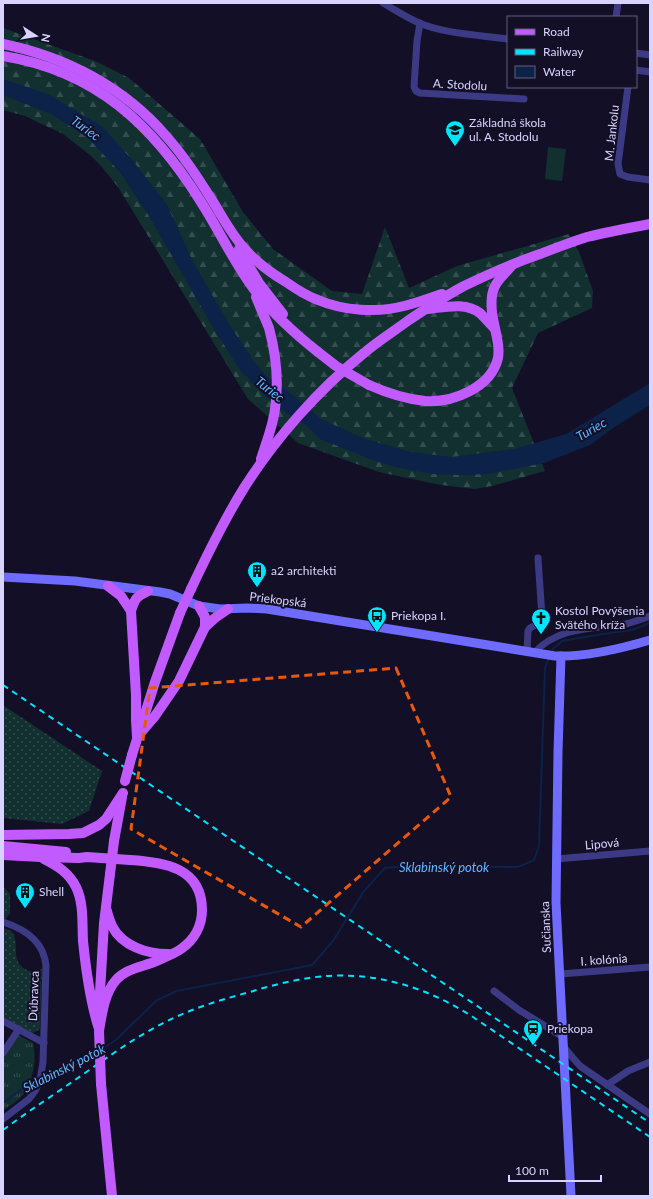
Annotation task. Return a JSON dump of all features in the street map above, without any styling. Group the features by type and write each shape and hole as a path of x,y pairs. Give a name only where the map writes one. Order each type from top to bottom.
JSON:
{"main road":[{"path":"3,43 73,66 102,82 137,107 166,136 191,167 243,248 264,266 300,291 318,300 336,306 372,310 405,306 463,287"},
{"path":"3,56 42,65 78,80 108,97 140,124 157,141 181,171 253,287 284,324 336,366 369,385 397,396 426,401 454,397 466,393 484,382 494,369 499,351 495,329 492,294 495,286 514,263"},
{"path":"223,219 231,236 260,283 295,332"},
{"path":"112,1196 101,1084 99,1031 100,983 105,907 114,841 125,781 137,737 162,660 180,613 214,541 258,467 318,395 364,352 424,310 463,287 514,263 587,237 650,224"},
{"path":"253,287 273,343 277,389 270,431 258,467"},
{"path":"424,310 450,306 463,306 481,314 495,329"},
{"path":"108,586 121,596 130,611 136,696 137,737"},
{"path":"130,611 138,595 148,591"},
{"path":"199,606 205,617 205,627"},
{"path":"137,737 155,716 179,681 205,627 215,618 228,610"},
{"path":"3,835 69,834 83,833 92,830 106,819 123,793"},
{"path":"3,846 161,863 179,870 196,886 202,907 201,921 198,930 190,942 155,962 129,971 117,980 107,994 99,1031"},
{"path":"3,855 79,858 87,856"},
{"path":"41,857 58,866 65,872 73,882 79,895 89,988 93,1012 99,1031"},
{"path":"105,907 112,926 122,939 134,947 145,951 157,954 170,954"}],"street":[{"path":"383,3 420,23 432,27 507,39"},
{"path":"616,16 618,3"},
{"name":"A. Stodolu","path":"420,23 414,87 420,94 524,99"},
{"path":"637,53 650,55"},
{"path":"637,70 650,72"},
{"name":"M. Jankolu","path":"628,88 618,164 620,174 628,177 650,180"},
{"path":"538,558 542,617 539,624 530,628 528,631 534,653 545,643 557,636 571,631 627,624 650,616"},
{"name":"Priekopská","path":"3,577 74,582 170,594 199,606 228,610 248,608 267,609 558,656 610,650 650,640"},
{"name":"Sučianska","path":"558,656 556,903 571,1196"},
{"name":"Lipová","path":"556,859 650,851"},
{"name":"Dúbravca","path":"3,922 27,932 37,943 46,960 44,1043 40,1081 35,1091 29,1098 3,1119"},
{"name":"I. kolónia","path":"560,974 650,967"},
{"path":"494,991 518,1010 563,1041 573,1058 580,1066 650,1114"},
{"path":"3,1020 44,1043"},
{"path":"3,1053 19,1029"},
{"path":"607,1085 628,1071 650,1062"}],"highlighted area":[{"path":"396,668 451,797 301,927 131,829 150,688"}],"green space":[{"path":"3,28 95,61 129,78 200,139 243,212 273,249 332,291 362,294 385,227 409,288 457,266 569,234 579,252 593,291 592,308 538,333 512,388 545,471 492,486 475,489 441,485 379,472 298,443 248,399 118,187 101,166 90,155 63,134 25,116 3,110"},
{"path":"548,147 566,149 562,181 545,179"},
{"path":"3,705 102,771 89,811 62,824 3,818"},
{"path":"3,886 10,894 10,913 5,919 3,918"},
{"path":"3,928 10,930 14,936 16,956 20,965 31,972 42,969 40,1028 38,1031 33,1033 3,1018"},
{"path":"18,1035 33,1043 35,1055 32,1077 23,1095 3,1111 3,1059"}],"water":[{"name":"Turiec","path":"3,79 47,94 102,126 133,161 167,205 193,262 226,319 254,362 266,376 290,393 321,419 365,439 411,452 451,457 514,449 566,434 650,383 650,405 616,426 590,445 544,463 488,474 432,474 400,468 373,460 320,439 307,426 286,413 265,396 240,370 214,329 149,216 119,171 88,138 51,114 3,95"}],"waterway":[{"name":"Sklabinský potok","path":"552,652 553,649 562,641 632,630 650,623"},
{"name":"Sklabinský potok","path":"104,1048 117,1039 157,1000 177,991 312,965 333,941 364,891 385,868 407,866 518,867 534,860 539,846 545,668 549,658"},
{"name":"Sklabinský potok","path":"42,1080 70,1068 96,1052"},
{"name":"Sklabinský potok","path":"3,1103 22,1089 36,1083"}],"railway":[{"path":"3,685 650,1123"},
{"path":"3,1130 128,1044 177,1016 213,1003 279,984 309,978 352,976 373,978 415,988 454,1006 473,1017 650,1137"}],"place":[{"name":"Základná škola ul. A. Stodolu","path":"455,147"},
{"name":"a2 architekti","path":"257,588"},
{"name":"Priekopa I.","path":"377,633"},
{"name":"Kostol Povýšenia Svätého kríža","path":"541,635"},
{"name":"Shell","path":"25,909"},
{"name":"Priekopa","path":"533,1046"}]}
